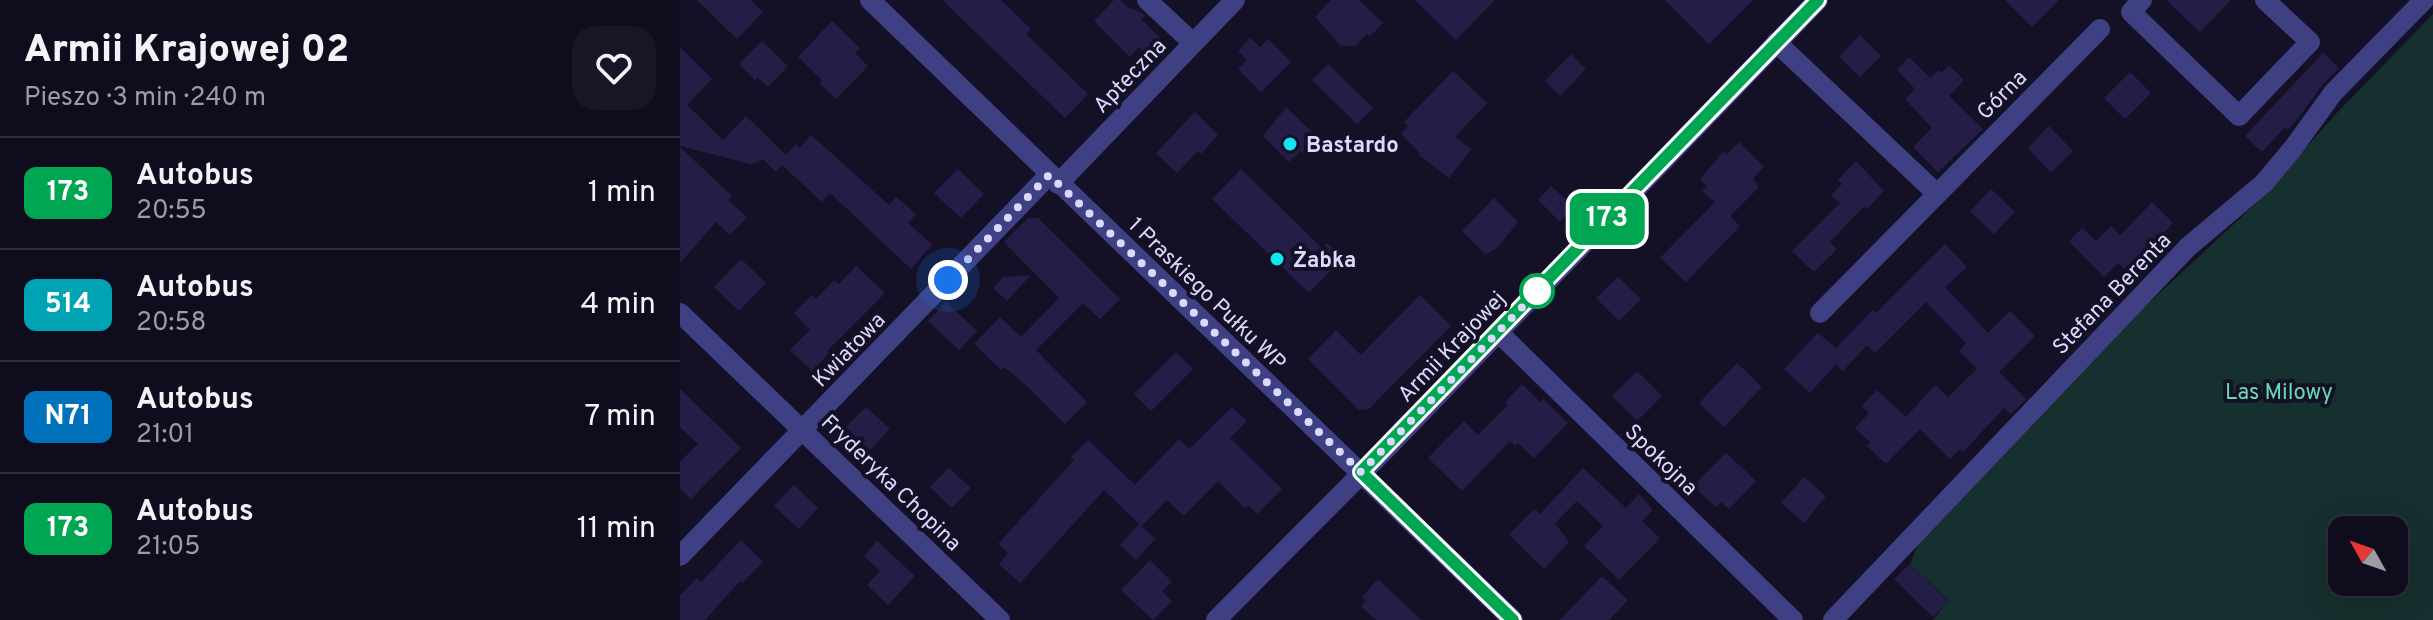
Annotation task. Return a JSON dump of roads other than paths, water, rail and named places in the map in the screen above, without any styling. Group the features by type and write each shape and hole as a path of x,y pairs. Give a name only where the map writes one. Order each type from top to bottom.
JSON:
{"street":[{"name":"1 Praskiego Pułku WP","path":"870,0 1053,180 1513,620"},
{"path":"1147,0 1193,43"},
{"name":"Apteczna","path":"1053,180 1235,0"},
{"name":"Armii Krajowej","path":"1216,620 1818,0"},
{"path":"2142,0 2131,12 2239,116 2310,42 2265,0"},
{"name":"Stefana Berenta","path":"1833,620 2188,247 2264,183 2333,93 2424,0"},
{"name":"Górna","path":"1820,313 2100,29"},
{"path":"1776,42 1936,193"},
{"name":"Kwiatowa","path":"680,556 1053,180"},
{"name":"Fryderyka Chopina","path":"680,313 1000,620"},
{"name":"Spokojna","path":"1498,332 1793,620"}],"place":[{"name":"Bastardo","path":"1290,144"},
{"name":"Żabka","path":"1277,259"}],"park label":[{"name":"Las Milowy","path":"2279,391"}]}
